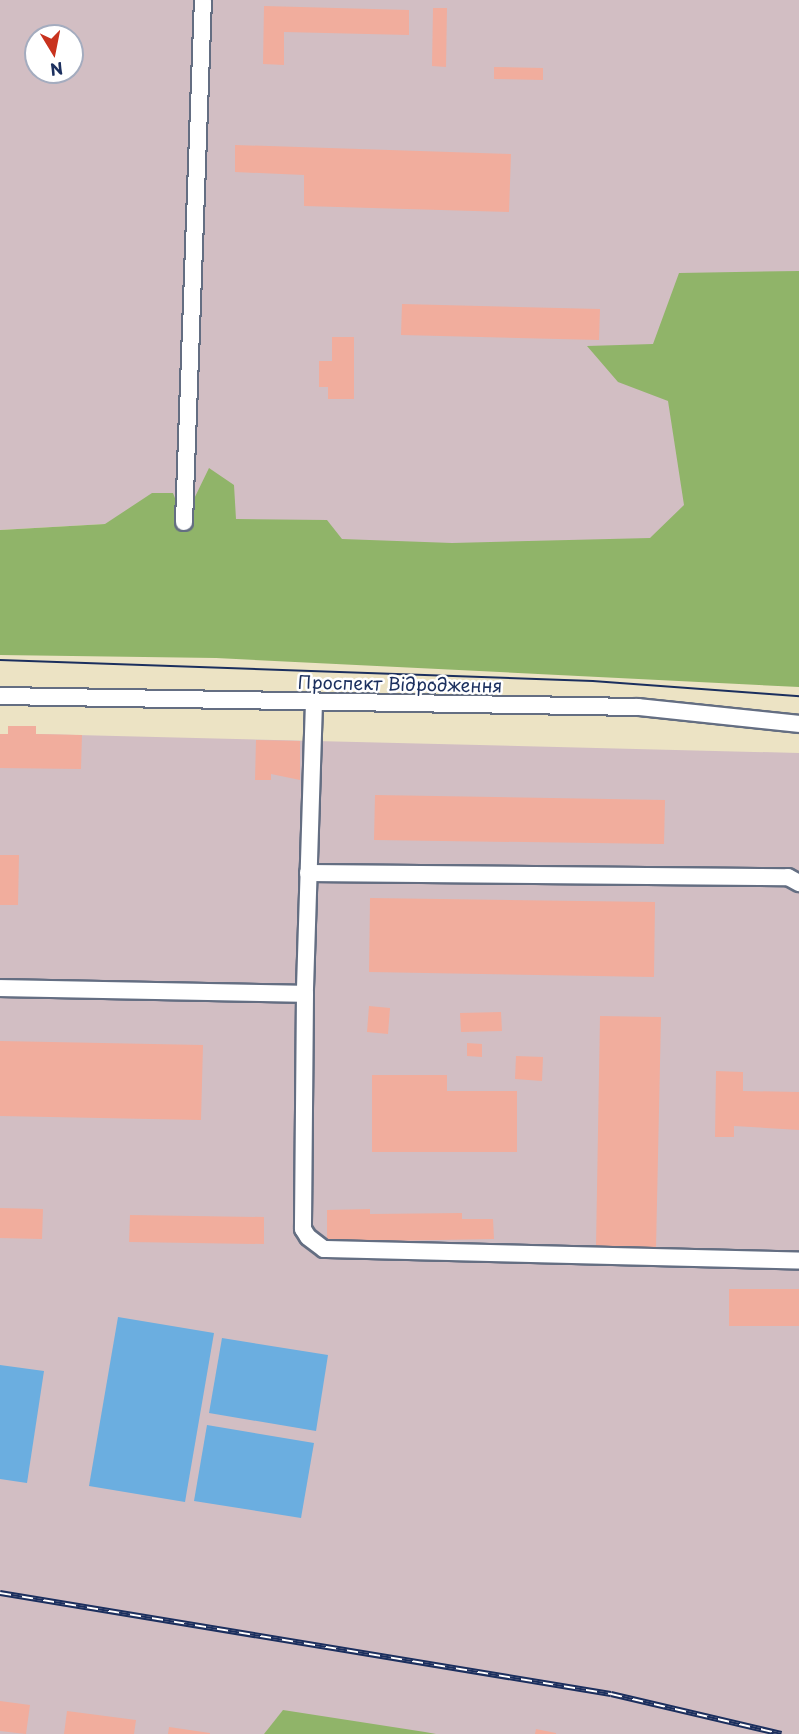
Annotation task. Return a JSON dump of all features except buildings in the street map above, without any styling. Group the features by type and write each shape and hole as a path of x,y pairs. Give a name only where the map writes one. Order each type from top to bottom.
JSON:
{"street":[{"path":"184,522 203,0"},
{"name":"Проспект Відродження","path":"0,696 638,707 799,724"},
{"path":"314,702 305,994 303,1229 324,1250 799,1261"},
{"path":"308,873 788,877 799,883"},
{"path":"0,988 305,994"}],"shaded area":[{"path":"0,0 799,0 799,615 105,524 0,530"},
{"path":"8,726 36,726 36,734 799,753 799,1734 0,1734 0,734 8,734"}],"green space":[{"path":"799,271 799,687 216,658 0,655 0,530 105,524 152,493 173,493 187,530 192,503 209,468 234,485 236,519 327,520 342,539 452,543 650,538 684,505 668,401 618,382 587,346 653,344 679,273"},
{"path":"283,1710 425,1732 436,1734 264,1734"}],"water":[{"path":"118,1317 214,1333 185,1502 89,1486"},
{"path":"222,1338 328,1355 316,1431 209,1413"},
{"path":"0,1365 44,1371 27,1483 0,1479"},
{"path":"207,1425 314,1443 301,1518 194,1501"}],"tram line":[{"path":"0,660 593,681 799,696"}],"railway":[{"path":"0,1593 611,1694 781,1734"}]}
